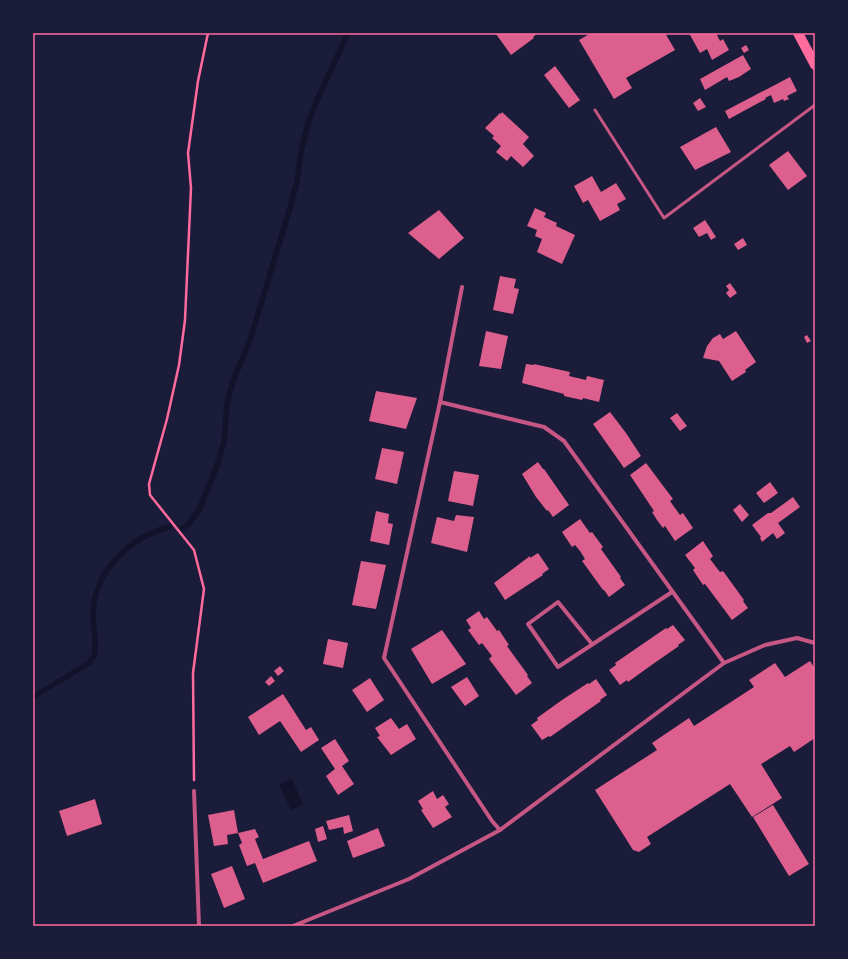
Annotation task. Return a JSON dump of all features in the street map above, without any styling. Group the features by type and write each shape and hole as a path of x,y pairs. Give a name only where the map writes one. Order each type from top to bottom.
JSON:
{"main road":[{"path":"798,33 815,65"}],"street":[{"path":"462,287 440,402 384,658 488,815 500,830"},
{"path":"440,402 544,427 564,441 724,663"},
{"path":"592,644 558,602 528,624 558,667 672,592"},
{"path":"293,926 409,879 500,830 724,663 764,645 797,638 815,644"},
{"path":"194,791 199,926"}],"lane":[{"path":"595,110 664,218 815,105"}],"path":[{"path":"194,791 193,673 204,589 194,550 150,495 149,484 167,419 179,365 185,320 191,195 188,153 198,81 208,33"}],"shaded area":[{"path":"292,779 303,805 291,810 279,784"}],"building":[{"path":"538,33 533,37 534,38 511,55 496,34"},
{"path":"591,33 665,33 675,50 626,78 632,88 614,99 579,40"},
{"path":"689,33 716,33 720,41 723,39 729,50 712,60 707,49 700,53"},
{"path":"746,45 749,50 744,53 741,48"},
{"path":"743,55 751,69 739,77 729,81 727,77 705,90 700,79"},
{"path":"555,66 580,100 569,108 544,75"},
{"path":"790,77 797,91 787,96 789,99 784,101 783,99 774,103 771,95 729,119 725,111"},
{"path":"700,98 706,107 698,111 693,103"},
{"path":"502,112 529,137 523,144 534,156 523,167 511,156 507,161 496,152 501,146 492,138 494,136 485,128"},
{"path":"716,127 731,152 695,170 680,147"},
{"path":"788,151 807,176 788,190 769,165"},
{"path":"592,176 601,192 616,183 626,199 617,204 620,210 600,221 588,200 583,203 574,186"},
{"path":"535,208 546,213 544,217 557,223 556,226 575,235 562,264 537,252 542,239 535,236 537,230 527,226"},
{"path":"439,210 464,238 439,259 408,233"},
{"path":"705,220 716,237 711,240 707,233 699,237 693,228"},
{"path":"743,238 747,245 738,250 734,244"},
{"path":"500,276 516,279 514,288 519,289 513,314 493,310"},
{"path":"730,283 737,293 730,298 726,293 729,290 726,286"},
{"path":"486,331 508,336 501,369 479,366"},
{"path":"736,331 756,362 745,370 746,372 732,381 719,361 703,358 707,346 713,338 720,334 723,339"},
{"path":"807,335 811,341 807,343 804,337"},
{"path":"526,364 534,364 570,372 569,376 586,380 587,376 604,380 599,402 583,398 582,400 564,396 564,394 522,383"},
{"path":"376,391 417,398 406,429 369,421"},
{"path":"610,412 641,456 624,468 593,424"},
{"path":"677,413 687,426 680,431 670,418"},
{"path":"382,448 404,452 397,484 375,479"},
{"path":"538,462 569,505 553,517 536,497 522,474"},
{"path":"646,463 673,499 670,501 680,515 683,513 693,528 675,541 665,526 663,528 657,520 652,512 654,511 630,475"},
{"path":"454,471 479,475 473,506 448,501"},
{"path":"770,482 778,493 764,503 756,493"},
{"path":"793,497 800,507 778,523 785,533 777,539 773,533 762,542 761,537 752,525"},
{"path":"740,504 749,515 742,522 733,510"},
{"path":"376,511 389,514 388,523 393,524 389,545 370,541"},
{"path":"456,515 474,517 467,552 431,543 437,517 454,521"},
{"path":"580,519 603,547 601,549 625,585 609,597 582,561 585,559 580,551 575,545 572,547 562,532"},
{"path":"703,541 713,556 710,559 720,572 723,571 748,608 732,620 705,584 703,585 693,570 695,568 685,555"},
{"path":"538,553 549,569 542,574 543,575 505,600 494,583 530,556 530,558"},
{"path":"361,561 386,565 376,609 352,605"},
{"path":"479,611 484,619 487,617 497,631 499,630 509,645 507,646 532,683 516,695 489,659 492,656 482,643 479,645 468,630 471,628 466,620"},
{"path":"673,625 685,640 678,645 679,646 628,682 627,680 620,685 609,670 616,665 615,663 666,628 667,629"},
{"path":"442,630 466,664 432,684 411,649"},
{"path":"328,639 348,643 343,668 323,664"},
{"path":"810,661 815,669 815,738 794,752 790,746 761,764 782,798 752,817 730,784 647,837 651,844 639,852 633,850 595,790 657,750 652,743 689,718 694,726 754,687 749,680 775,663 785,677"},
{"path":"280,666 284,671 278,676 274,671"},
{"path":"271,676 275,681 269,686 265,682"},
{"path":"467,677 479,696 465,706 451,687"},
{"path":"370,678 384,700 367,712 352,690"},
{"path":"596,679 607,695 600,700 601,701 550,737 549,736 542,740 531,725 538,720 537,718 562,700"},
{"path":"283,694 306,730 311,727 319,740 301,752 280,721 259,735 248,717"},
{"path":"391,718 399,729 407,724 416,739 391,755 377,737 380,736 375,728"},
{"path":"335,739 349,761 342,766 354,784 338,795 326,776 335,769 321,748"},
{"path":"433,791 437,799 443,795 449,804 445,807 452,817 433,828 421,810 423,809 418,801"},
{"path":"95,799 102,824 67,836 59,811"},
{"path":"773,805 809,864 789,876 753,817"},
{"path":"234,810 238,833 227,835 228,844 214,846 208,815"},
{"path":"349,815 353,831 344,834 343,827 329,830 326,821"},
{"path":"323,826 327,839 318,842 315,829"},
{"path":"378,828 385,846 353,858 347,841"},
{"path":"255,829 259,837 255,839 263,859 309,841 317,861 263,883 255,863 247,866 239,845 242,843 238,833"},
{"path":"232,866 245,899 224,908 211,874"}],"waterway":[{"path":"183,528 188,525 199,510 217,466 224,442 227,404 233,381 250,340 287,218 297,182 301,152 308,123 348,33"},
{"path":"33,697 89,663 94,656 95,651 93,612 95,597 100,582 108,569 129,547 141,539 169,527"}]}
